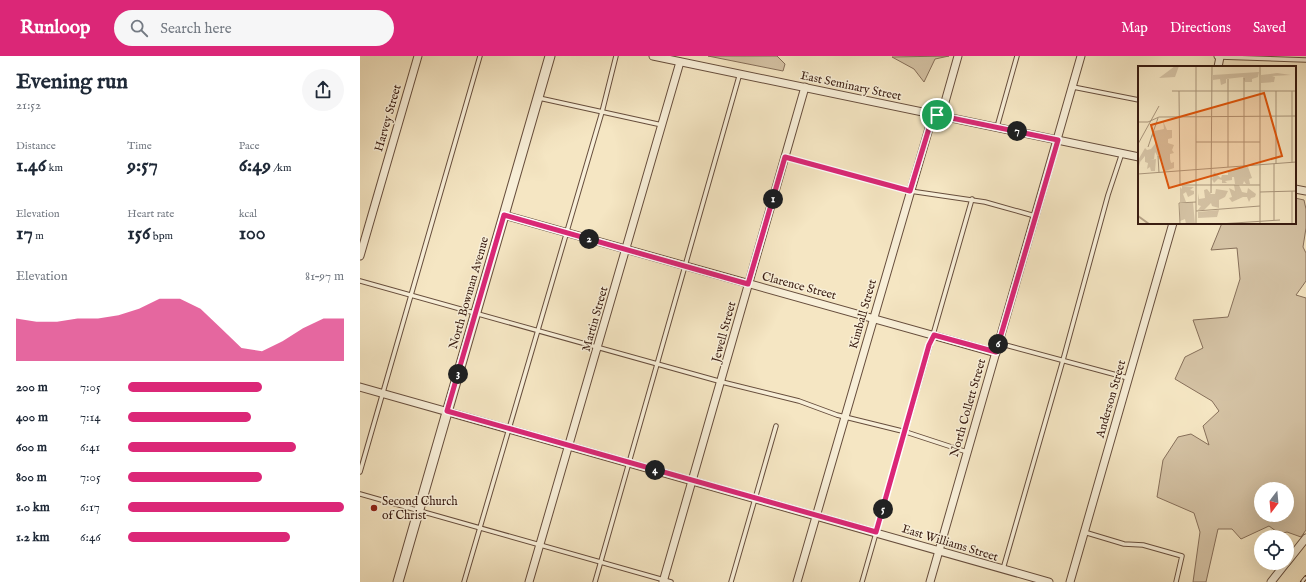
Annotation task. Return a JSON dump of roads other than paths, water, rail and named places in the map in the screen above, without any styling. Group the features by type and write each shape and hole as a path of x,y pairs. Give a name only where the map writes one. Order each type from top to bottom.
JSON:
{"street":[{"name":"Harvey Street","path":"360,256 418,56"},
{"name":"North Bowman Avenue","path":"398,582 550,56"},
{"name":"East Seminary Street","path":"653,56 1138,157"},
{"name":"Kimball Street","path":"797,582 930,125 945,102 958,56"},
{"name":"North Collett Street","path":"930,582 1081,56"},
{"path":"1218,66 1219,56"},
{"name":"Martin Street","path":"529,582 599,347 680,62"},
{"name":"Jewell Street","path":"666,581 692,481 722,382 748,284 806,87"},
{"path":"1296,188 1306,191"},
{"name":"Clarence Street","path":"504,215 996,352"},
{"name":"Anderson Street","path":"1070,582 1173,224"},
{"name":"East Williams Street","path":"360,388 447,411 1049,582"},
{"path":"1294,554 1306,538"},
{"path":"1271,582 1281,570"}],"lane":[{"path":"360,472 480,56"},
{"path":"464,582 602,112 616,56"},
{"path":"998,127 1017,56"},
{"path":"1219,56 1306,60"},
{"path":"595,582 656,363 686,266 740,74"},
{"path":"1073,87 1138,100"},
{"path":"538,97 663,125"},
{"path":"1003,570 1108,195 1122,153"},
{"path":"785,157 910,191 972,199 1035,216"},
{"path":"862,582 972,199"},
{"path":"360,281 799,402 845,417 906,432 968,452"},
{"path":"998,343 1129,378"},
{"path":"731,582 776,426"},
{"path":"360,494 666,581"},
{"path":"1084,532 1124,544 1143,545 1182,556 1176,582"}],"railway":[{"path":"1302,582 1306,577"}],"place":[{"name":"Second Church of Christ","path":"374,508"}]}
